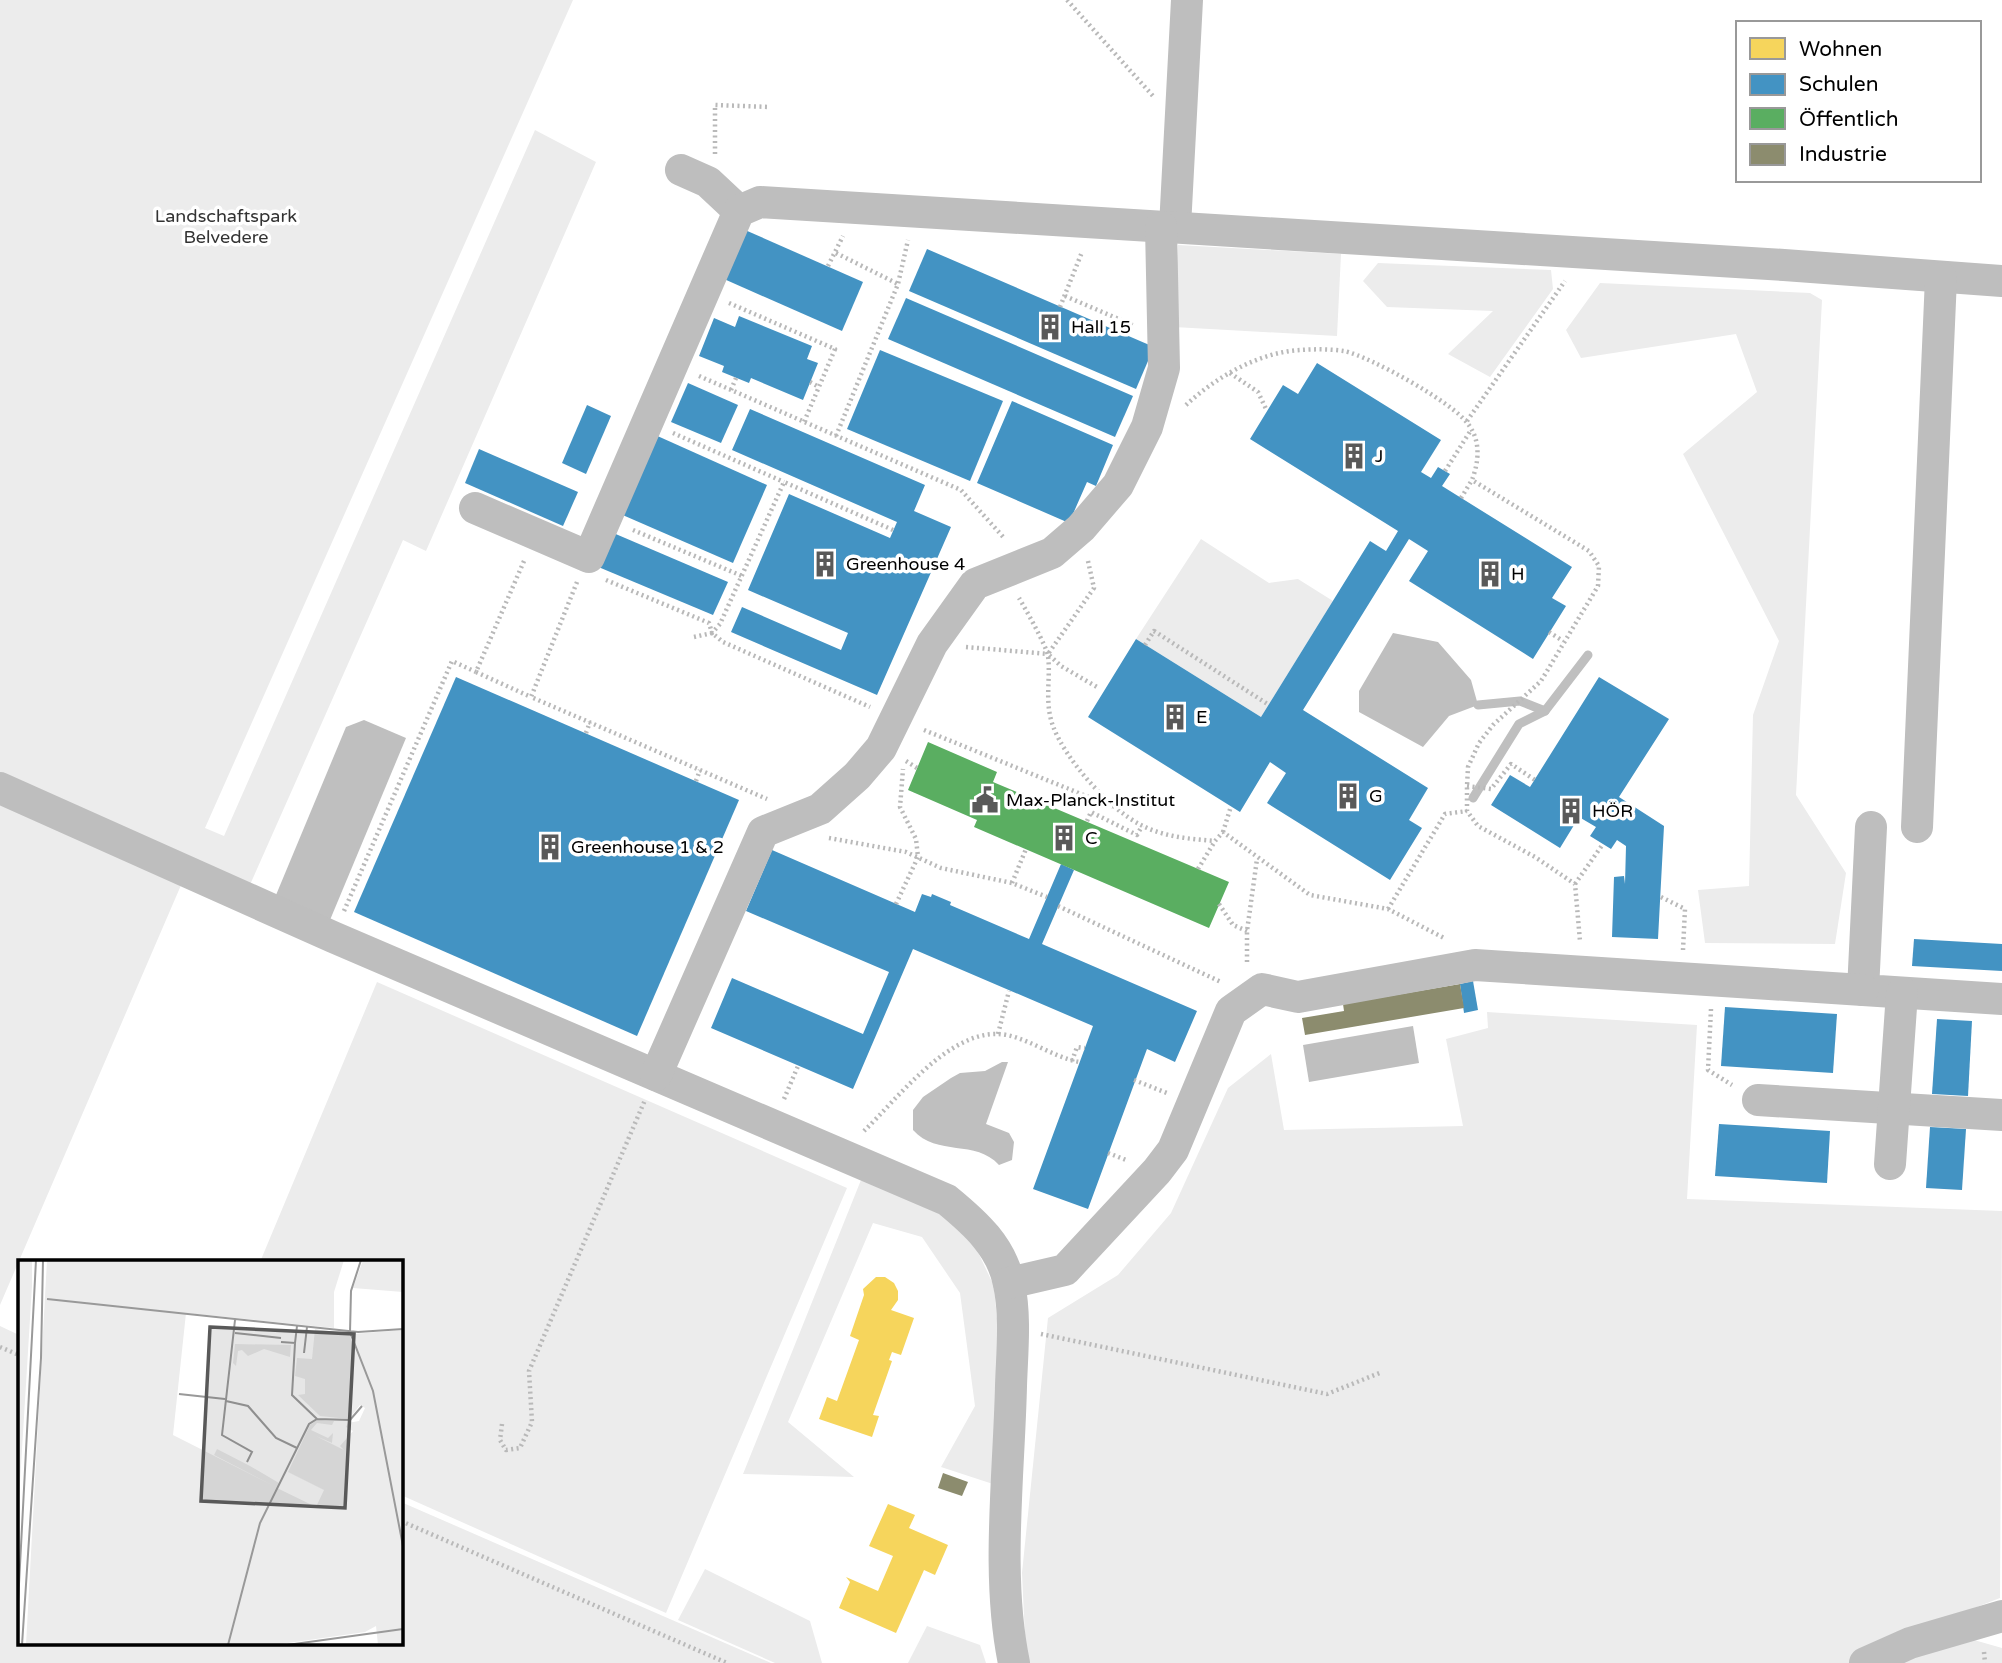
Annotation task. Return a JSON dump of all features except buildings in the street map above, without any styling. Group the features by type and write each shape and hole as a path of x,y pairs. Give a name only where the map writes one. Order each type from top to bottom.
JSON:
{"street":[{"path":"656,1075 763,832 820,809 857,776 881,748 932,644 975,584 1052,553 1081,528 1118,485 1147,427 1164,368 1168,227 1180,124 1187,0"},
{"path":"695,176 739,211"},
{"path":"475,508 536,534 586,563 739,211 760,202 1784,265 2002,281"},
{"path":"1917,827 1941,278"},
{"path":"0,788 333,937 947,1200 976,1224 994,1246 1009,1283 1013,1328 1006,1565 1008,1635 1014,1663"},
{"path":"1863,990 1871,827"},
{"path":"1009,1283 1065,1270 1157,1171 1172,1150 1231,1012 1254,985 1298,997 1475,965 2002,999"},
{"path":"1890,1164 1902,993"},
{"path":"1758,1100 2002,1115"},
{"path":"1865,1663 1910,1643 2002,1616"}],"path":[{"path":"1067,0 1112,57 1180,124"},
{"path":"695,176 715,156 715,104 770,107"},
{"path":"836,436 898,284 915,212"},
{"path":"1060,307 1094,222"},
{"path":"836,253 898,284"},
{"path":"1467,421 1584,254"},
{"path":"702,291 835,349 804,422"},
{"path":"1065,296 1153,334 1164,348"},
{"path":"1147,427 1171,419 1203,390 1230,373 1264,357 1299,349 1344,351 1380,365 1467,421 1478,447 1472,480 1461,498"},
{"path":"673,365 961,490 1008,543 1018,567 1012,585 1048,654 1061,666 1097,687"},
{"path":"1230,373 1258,392 1267,411"},
{"path":"731,390 736,378"},
{"path":"810,382 819,387"},
{"path":"647,422 893,530"},
{"path":"1445,471 1472,430"},
{"path":"1472,480 1589,551 1599,566 1598,586 1541,681 1493,725 1479,743 1468,767 1467,811 1478,826 1535,857 1575,884"},
{"path":"694,637 712,633 720,624 784,482"},
{"path":"606,518 742,576"},
{"path":"1081,528 1094,588 1048,654 1046,683 1053,725 1079,769 1117,808 1142,825 1183,839 1215,841"},
{"path":"476,672 536,534"},
{"path":"531,697 586,563 709,623 712,633 723,642 895,718 1117,808"},
{"path":"1145,645 1154,631 1269,705"},
{"path":"1549,632 1563,641"},
{"path":"932,644 1048,654"},
{"path":"333,937 452,661 770,800 791,820 813,835 918,857 941,867 1012,883 1047,897"},
{"path":"586,733 590,722"},
{"path":"881,748 903,759 900,807 916,839 918,857 896,904"},
{"path":"1467,786 1491,789 1511,764 1535,780"},
{"path":"696,781 701,770"},
{"path":"1198,869 1223,832 1231,806"},
{"path":"1388,909 1445,814 1467,811"},
{"path":"1087,821 1091,812 1137,835 1142,825"},
{"path":"1223,832 1310,895 1388,909 1461,947 1475,965"},
{"path":"1579,971 1580,925 1575,884 1603,844"},
{"path":"1012,883 1026,849"},
{"path":"1058,906 1222,982 1254,985 1247,931 1257,859"},
{"path":"1661,897 1685,909 1681,979"},
{"path":"1219,904 1233,925 1247,931"},
{"path":"1713,981 1708,1070 1758,1100"},
{"path":"998,1034 1009,991"},
{"path":"841,1154 938,1058 966,1041 998,1034 1080,1062"},
{"path":"1072,1061 1077,1047 1085,1048"},
{"path":"502,1424 500,1440 506,1450 520,1448 533,1422 529,1371 656,1075"},
{"path":"1013,1328 1327,1394 1382,1372"},
{"path":"0,1347 18,1355"},
{"path":"402,1521 727,1663"}],"green space":[{"name":"Landschaftspark Belvedere","path":"0,0 573,0 205,828 224,836 535,130 596,162 426,551 403,540 249,887 191,862 0,1305"},
{"path":"1178,245 1341,254 1337,336 1174,327"},
{"path":"1378,263 1551,270 1553,289 1490,377 1448,354 1493,311 1387,307 1363,281"},
{"path":"1600,283 1810,293 1822,300 1796,795 1846,873 1835,944 1705,943 1698,890 1749,886 1753,715 1779,641 1683,454 1757,392 1736,334 1581,358 1566,330"},
{"path":"1201,539 1269,583 1298,579 1333,601 1261,717 1136,639"},
{"path":"377,982 847,1188 666,1613 402,1495 402,1260 261,1260"},
{"path":"1487,1012 1697,1025 1687,1199 2002,1211 2000,1598 1879,1645 1967,1638 2002,1648 2002,1663 1030,1663 1026,1659 1022,1573 1048,1318 1118,1275 1171,1213 1228,1088 1271,1054 1284,1130 1463,1126 1446,1039 1488,1028"},
{"path":"861,1180 938,1208 976,1248 994,1286 1000,1352 996,1485 941,1467 975,1406 960,1293 922,1237 873,1223 788,1422 854,1477 743,1474"},
{"path":"0,1326 18,1335 18,1646 402,1646 402,1502 771,1663 0,1663"},
{"path":"705,1569 810,1621 822,1663 775,1663 678,1620"},
{"path":"927,1626 980,1645 986,1663 908,1663"}],"shaded area":[{"path":"1393,633 1438,642 1471,680 1478,705 1449,716 1423,747 1359,712 1359,691"},
{"path":"364,720 406,738 330,920 276,895 346,727"},
{"path":"1413,1026 1419,1063 1309,1082 1303,1045"},
{"path":"1002,1062 1008,1062 986,1124 1009,1133 1014,1142 1012,1160 999,1165 979,1152 933,1143 913,1130 913,1110 923,1097 960,1073 985,1071"}],"waterway":[{"path":"1478,705 1520,701 1545,711 1588,655"},
{"path":"1473,798 1519,724 1545,711"}],"place":[{"name":"Hall 15","path":"1050,327"},
{"name":"J","path":"1354,456"},
{"name":"Greenhouse 4","path":"825,564"},
{"name":"H","path":"1490,574"},
{"name":"E","path":"1175,717"},
{"name":"G","path":"1348,796"},
{"name":"Max-Planck-Institut","path":"985,800"},
{"name":"HÖR","path":"1571,811"},
{"name":"C","path":"1064,838"},
{"name":"Greenhouse 1 & 2","path":"550,847"}]}
